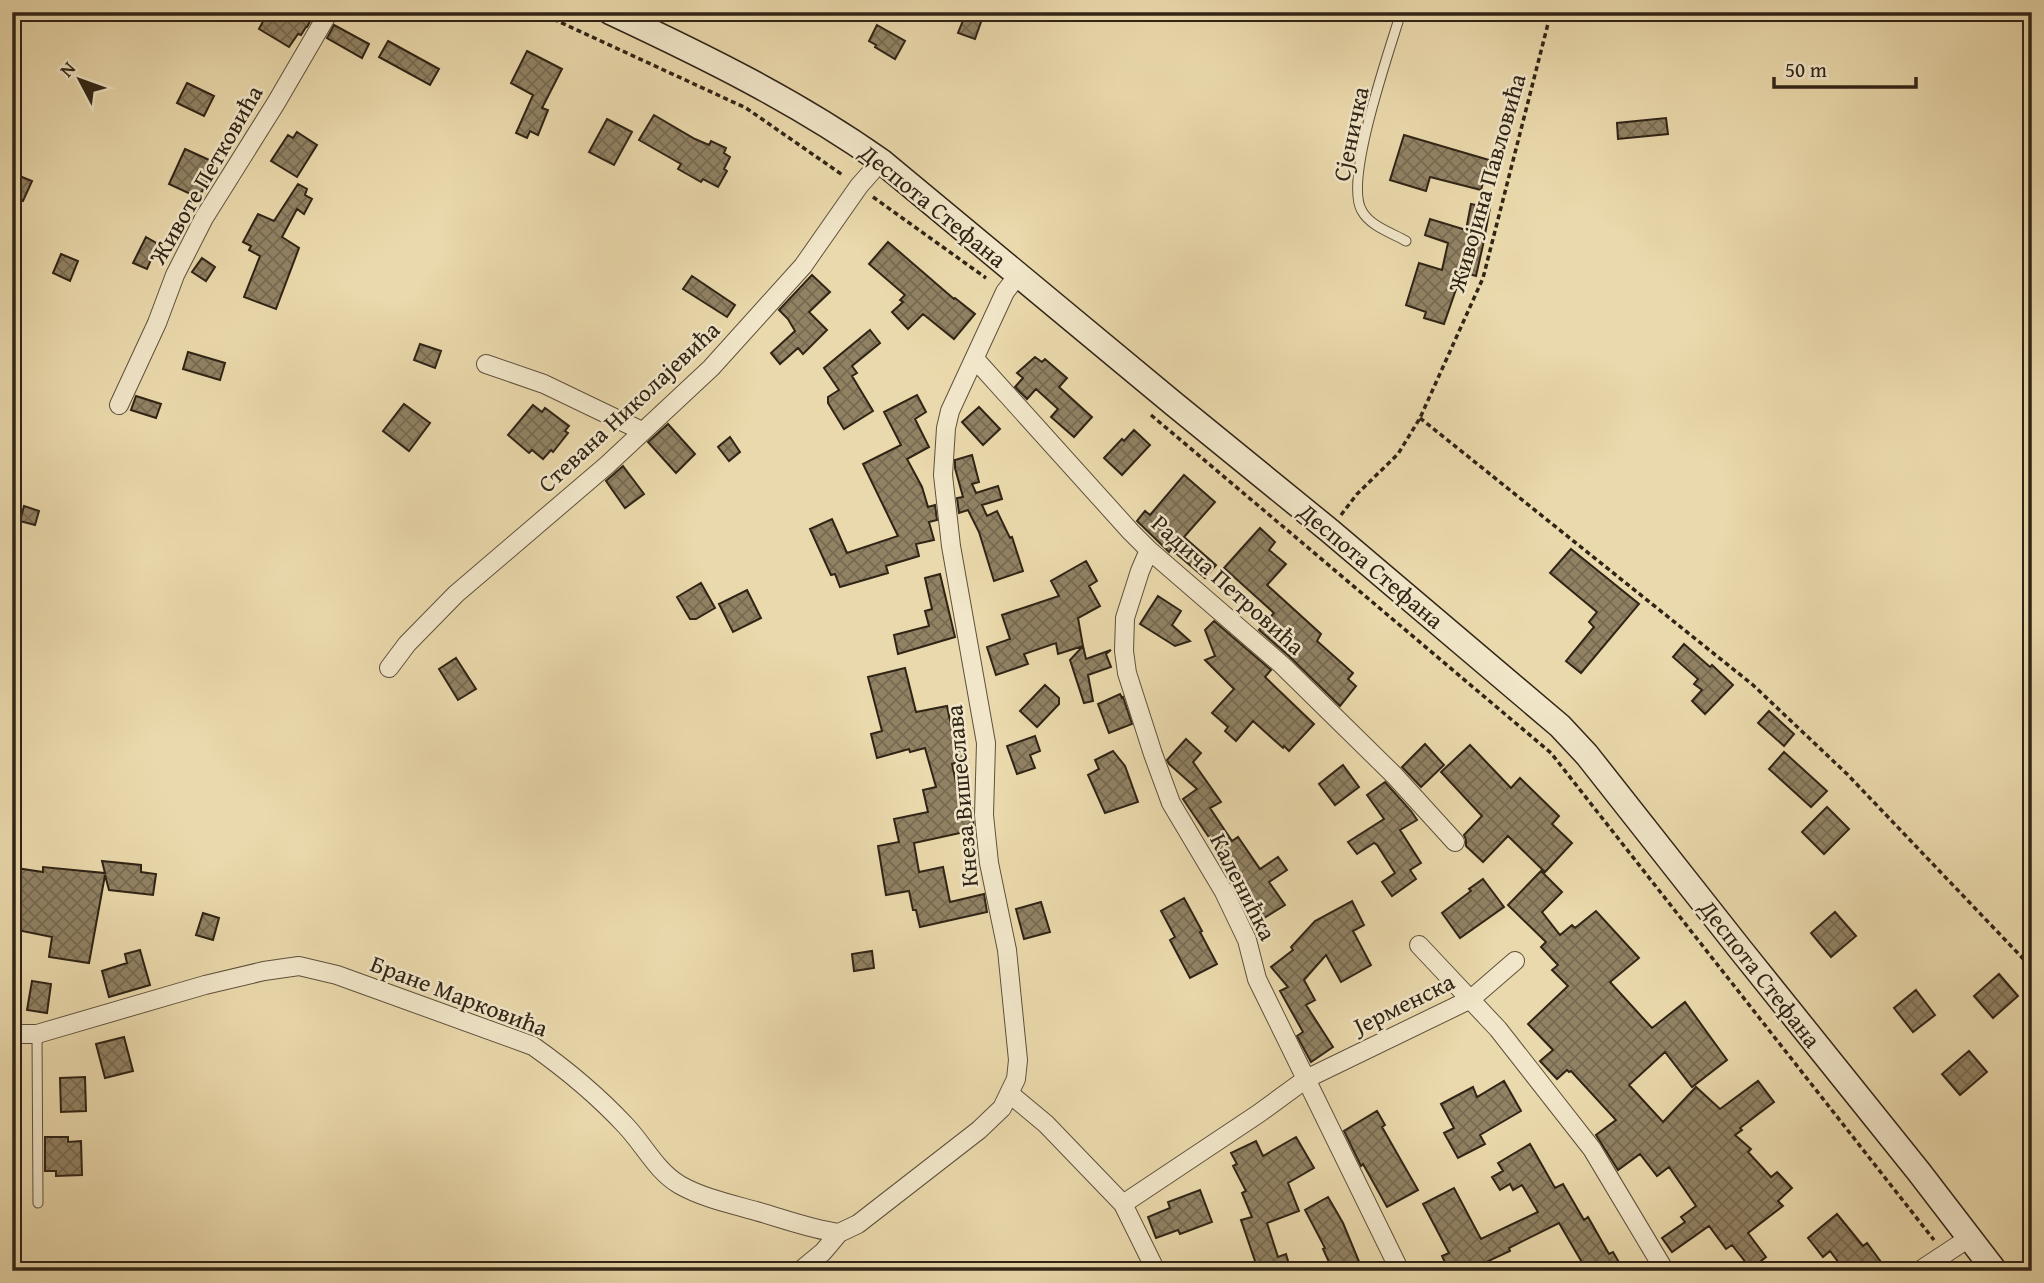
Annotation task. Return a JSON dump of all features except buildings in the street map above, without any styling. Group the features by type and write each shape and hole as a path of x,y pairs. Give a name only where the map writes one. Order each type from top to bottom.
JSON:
{"main road":[{"name":"Деспота Стефана","path":"610,12 674,41 789,102 881,160 946,213 1012,284 1330,531 1543,710 1576,742 1995,1271"}],"street":[{"name":"Животе Петковића","path":"119,405 157,323 175,275 204,218 329,12"},
{"name":"Стевана Николајевића","path":"389,668 456,594 551,514 711,368 803,266 859,186 881,160"},
{"name":"Кнеза Вишеслава","path":"800,1271 823,1252 839,1233 858,1224 969,1138 1002,1108 1016,1079 1018,1060 1007,950 989,863 984,815 986,743 951,546 943,475 946,428 950,411 1012,284"},
{"name":"Радича Петровића","path":"975,359 1149,550 1282,665 1394,775 1455,842"},
{"path":"486,364 544,384 642,431"},
{"name":"Каленићка","path":"1149,550 1125,618 1124,651 1136,704 1171,803 1224,892 1247,940 1257,979 1394,1270"},
{"path":"1419,945 1498,1029 1592,1149 1665,1271"},
{"name":"Јерменска","path":"1123,1204 1306,1079 1471,999 1515,961"},
{"name":"Бране Марковића","path":"12,1034 37,1034 205,985 264,971 299,967 337,975 533,1046 606,1105 638,1139 659,1167 679,1185 708,1197 818,1230 839,1233"},
{"path":"1010,1094 1046,1124 1123,1204 1156,1271"},
{"path":"1919,1271 1969,1238"}],"lane":[{"name":"Сјеничка","path":"1401,12 1364,139 1357,182 1357,203 1372,223 1406,240"},
{"path":"37,1034 38,1203"}],"path":[{"path":"538,12 746,108 859,186 1012,284"},
{"path":"1544,12 1551,13"},
{"name":"Живојина Павловића","path":"1330,531 1357,494 1398,454 1420,418 1483,278 1551,13"},
{"path":"1142,408 1551,753 1945,1254"},
{"path":"1420,418 1754,685 1847,774 2032,968"}]}
